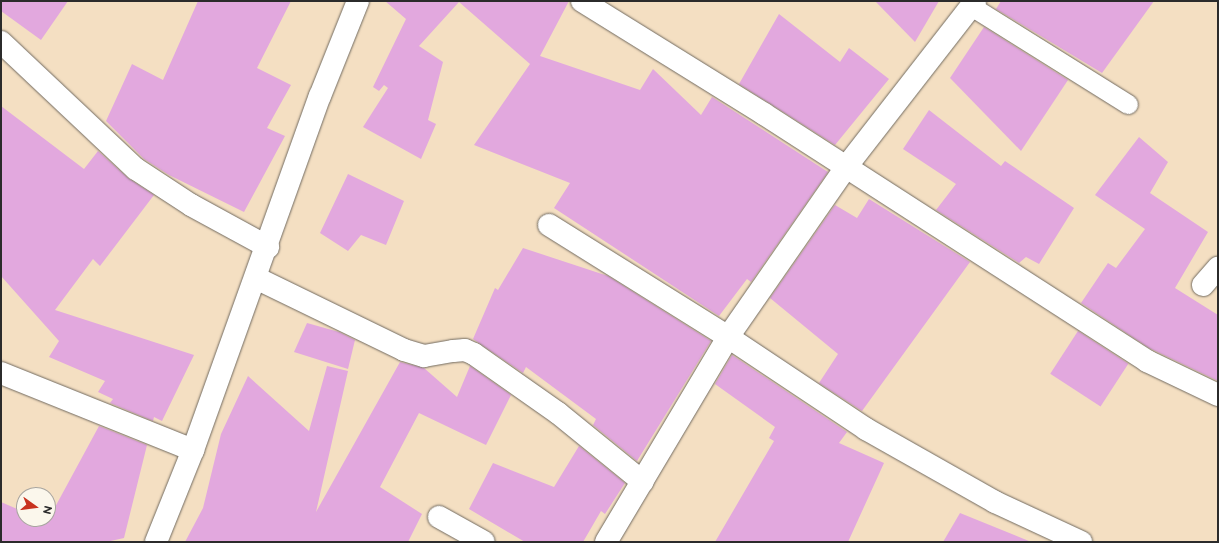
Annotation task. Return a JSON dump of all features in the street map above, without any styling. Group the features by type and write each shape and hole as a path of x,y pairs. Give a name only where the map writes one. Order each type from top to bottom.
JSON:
{"street":[{"path":"156,542 193,450 268,248 320,96 358,1"},
{"path":"582,1 846,167 1147,361 1218,395"},
{"path":"606,542 728,337 846,167 973,4"},
{"path":"1,42 136,168 191,205 268,248"},
{"path":"549,225 728,337 866,430 995,502 1081,542"},
{"path":"1203,285 1218,268"},
{"path":"256,278 404,350 424,356 465,350 474,354 558,413 643,482"},
{"path":"1,373 193,450"},
{"path":"439,517 484,542"}],"lane":[{"path":"973,4 1128,104"}],"building":[{"path":"1,1 68,1 41,40 1,11"},
{"path":"198,1 291,1 257,68 291,85 267,128 285,136 244,212 169,175 144,159 106,121 132,64 163,80"},
{"path":"385,1 569,1 540,56 640,90 653,69 701,115 712,97 828,172 751,282 747,279 719,316 554,208 570,183 474,145 530,64 459,2 419,46 443,62 428,120 436,124 421,159 363,127 388,88 384,85 379,91 373,87 406,19"},
{"path":"875,1 939,1 915,42"},
{"path":"1001,1 1154,1 1102,73 996,9"},
{"path":"779,14 840,62 849,48 889,79 835,145 739,84"},
{"path":"984,27 1068,80 1021,151 950,78"},
{"path":"1,106 84,169 98,151 128,178 154,195 100,266 93,259 55,310 194,355 162,421 154,417 153,421 110,403 113,399 98,392 105,381 49,357 59,341 1,276"},
{"path":"929,110 1001,166 1005,161 1074,208 1039,264 1026,257 1019,263 936,210 956,184 903,149"},
{"path":"1139,137 1168,162 1150,193 1208,232 1175,288 1218,315 1218,381 1149,348 1081,303 1108,263 1116,268 1145,229 1095,195"},
{"path":"348,174 404,201 386,245 361,235 348,251 320,233"},
{"path":"869,199 970,262 862,411 819,383 838,354 770,298 835,205 857,218"},
{"path":"523,248 608,276 711,341 637,461 593,425 596,419 526,367 523,373 473,339 495,288 498,290"},
{"path":"307,323 339,332 355,340 348,369 294,352"},
{"path":"1078,331 1128,364 1101,406 1050,374"},
{"path":"732,355 847,432 839,443 884,463 848,542 715,542 774,441 769,438 775,427 715,384"},
{"path":"400,362 424,368 457,397 470,366 511,395 486,445 419,413 380,487 422,514 408,542 185,542 203,508 221,434 248,376 309,431 327,366 348,371 316,512"},
{"path":"99,426 147,445 124,538 106,542 1,542 1,502 16,509 16,527 56,527 56,505"},
{"path":"579,446 625,483 605,514 601,511 583,542 525,542 469,509 493,463 554,487"},
{"path":"960,513 1029,541 1029,542 943,542"}]}
